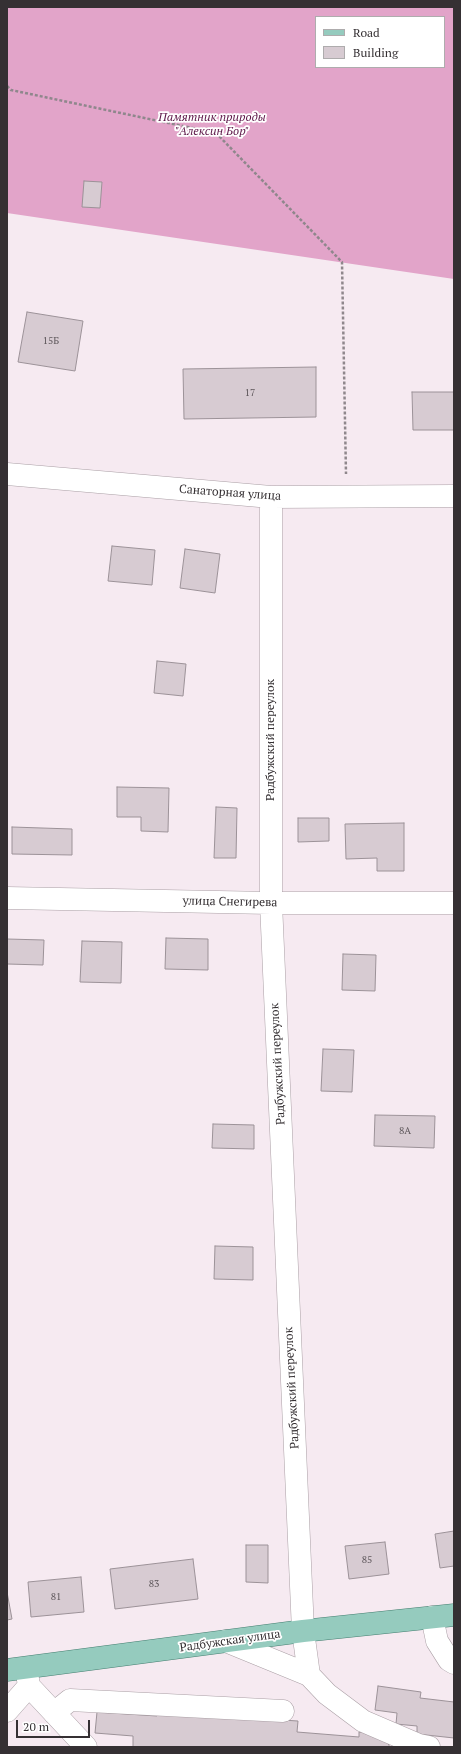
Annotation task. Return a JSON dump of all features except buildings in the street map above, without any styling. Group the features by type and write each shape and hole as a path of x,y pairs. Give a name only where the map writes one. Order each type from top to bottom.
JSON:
{"main road":[{"name":"Радбужская улица","path":"21,1675 226,1641 303,1631 454,1615"}],"street":[{"name":"Санаторная улица","path":"7,474 270,497 454,496"},
{"name":"Радбужский переулок","path":"270,497 271,902 303,1631 310,1676"},
{"name":"улица Снегирева","path":"7,898 454,903"},
{"path":"432,1617 437,1641 449,1660 454,1663"},
{"path":"226,1641 310,1676 327,1694 362,1721 423,1746"},
{"path":"7,1711 21,1675 86,1747"},
{"path":"54,1713 70,1700 283,1711"}],"path":[{"path":"7,86 11,90 216,133 342,262 346,496"}],"green space":[{"name":"Памятник природы \"Алексин Бор\"","path":"7,7 454,7 454,279 7,213"}]}
